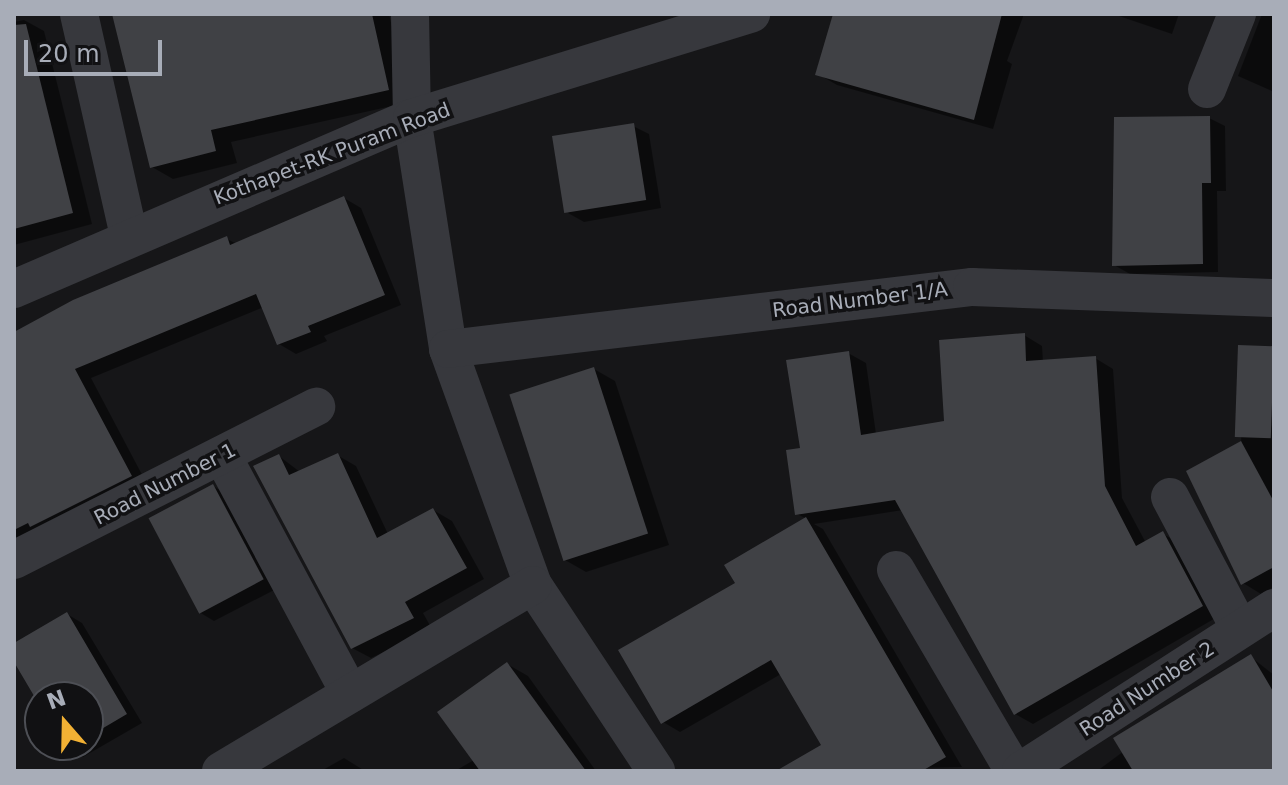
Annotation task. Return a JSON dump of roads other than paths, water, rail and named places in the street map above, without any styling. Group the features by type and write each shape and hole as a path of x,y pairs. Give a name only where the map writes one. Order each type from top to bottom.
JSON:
{"street":[{"path":"79,14 129,236"},
{"path":"410,14 412,118 448,349 533,585 656,771"},
{"name":"Kothapet-RK Puram Road","path":"14,289 129,236 412,118 751,14"},
{"path":"1207,89 1237,14"},
{"name":"Road Number 1/A","path":"448,349 972,287 1274,298"},
{"name":"Road Number 1","path":"14,560 316,407"},
{"path":"222,455 350,694"},
{"path":"1170,497 1240,629"},
{"path":"896,570 1014,771"},
{"path":"221,771 533,585"},
{"name":"Road Number 2","path":"1021,771 1274,608"}]}
